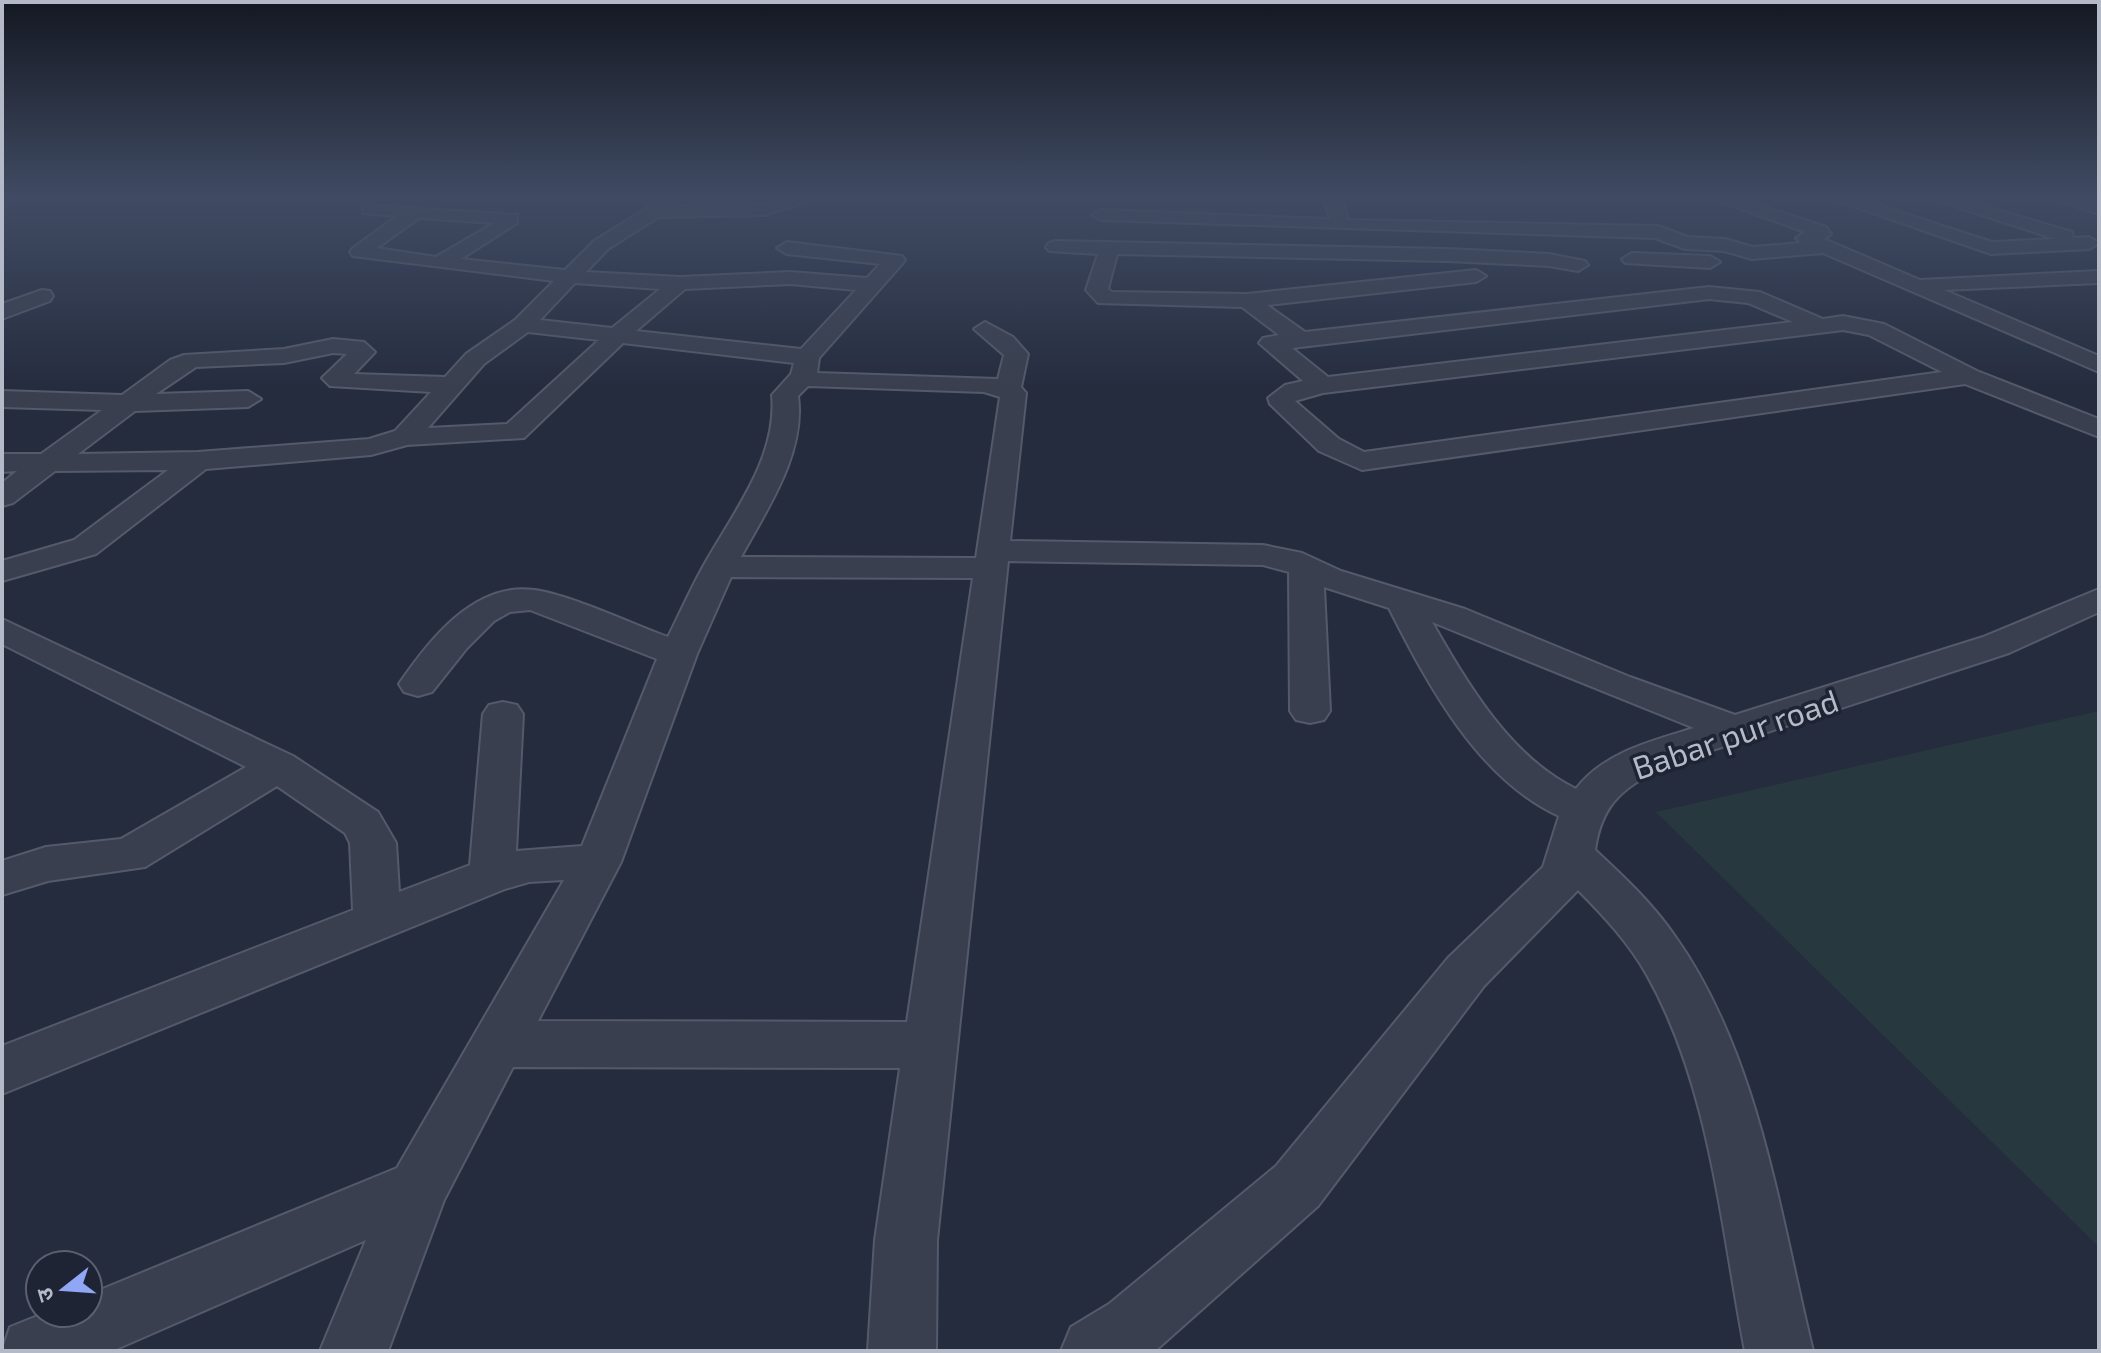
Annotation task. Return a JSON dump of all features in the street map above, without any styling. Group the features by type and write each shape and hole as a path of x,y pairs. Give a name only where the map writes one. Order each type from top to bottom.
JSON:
{"street":[{"path":"433,262 680,283 790,278 871,285"},
{"path":"405,437 475,359 523,325 585,262"},
{"path":"354,1351 418,1188 598,862 678,654 719,567 764,487 788,422 785,395 805,366 892,262"},
{"path":"1105,262 1097,290 1106,298 1209,301 1247,301 1589,275"},
{"path":"1204,262 1209,301"},
{"path":"1555,262 1589,275 1621,304"},
{"path":"1858,262 2099,365"},
{"path":"1960,262 2011,282"},
{"path":"1913,286 2099,277"},
{"path":"2,463 198,461 371,447 405,437 514,432 617,335 680,283"},
{"path":"1323,385 1271,345 1274,341 1709,293 1741,294 1820,325"},
{"path":"2,312 42,296"},
{"path":"1247,301 1298,338"},
{"path":"523,325 617,335 805,366 814,380 987,384 1013,393 906,1240 902,1351"},
{"path":"1968,376 1376,462 1345,457 1283,404 1281,398 1285,393 1323,385 1820,325 1868,325 1968,376 2099,429"},
{"path":"985,329 1005,342 1016,354 1008,389"},
{"path":"2,497 185,362 284,356 333,346 356,347 363,352 335,378 339,381 452,385"},
{"path":"2,399 128,403 248,399"},
{"path":"6,568 58,558 85,547 198,461"},
{"path":"719,567 1263,555 1290,560 1452,617 1616,685 1738,730"},
{"path":"1306,568 1310,711"},
{"path":"418,684 483,610 518,599 534,600 678,654"},
{"name":"Babar pur road","path":"1095,1351 1132,1327 1297,1186 1466,972 1563,876 1578,832 1612,775 1652,755 1996,645 2099,599"},
{"path":"1403,601 1428,651 1462,699 1524,775 1542,789 1578,832 1620,902 1667,965 1716,1074 1779,1351"},
{"path":"2,630 278,766 362,823 373,843 377,918"},
{"path":"492,875 503,714"},
{"path":"2,878 38,866 117,858 146,848 278,766"},
{"path":"2,1070 377,918 492,875 529,865 598,862"},
{"path":"498,1044 930,1045"},
{"path":"34,1351 418,1188"}],"shaded area":[{"path":"2099,711 2099,1247 1656,812"}]}
